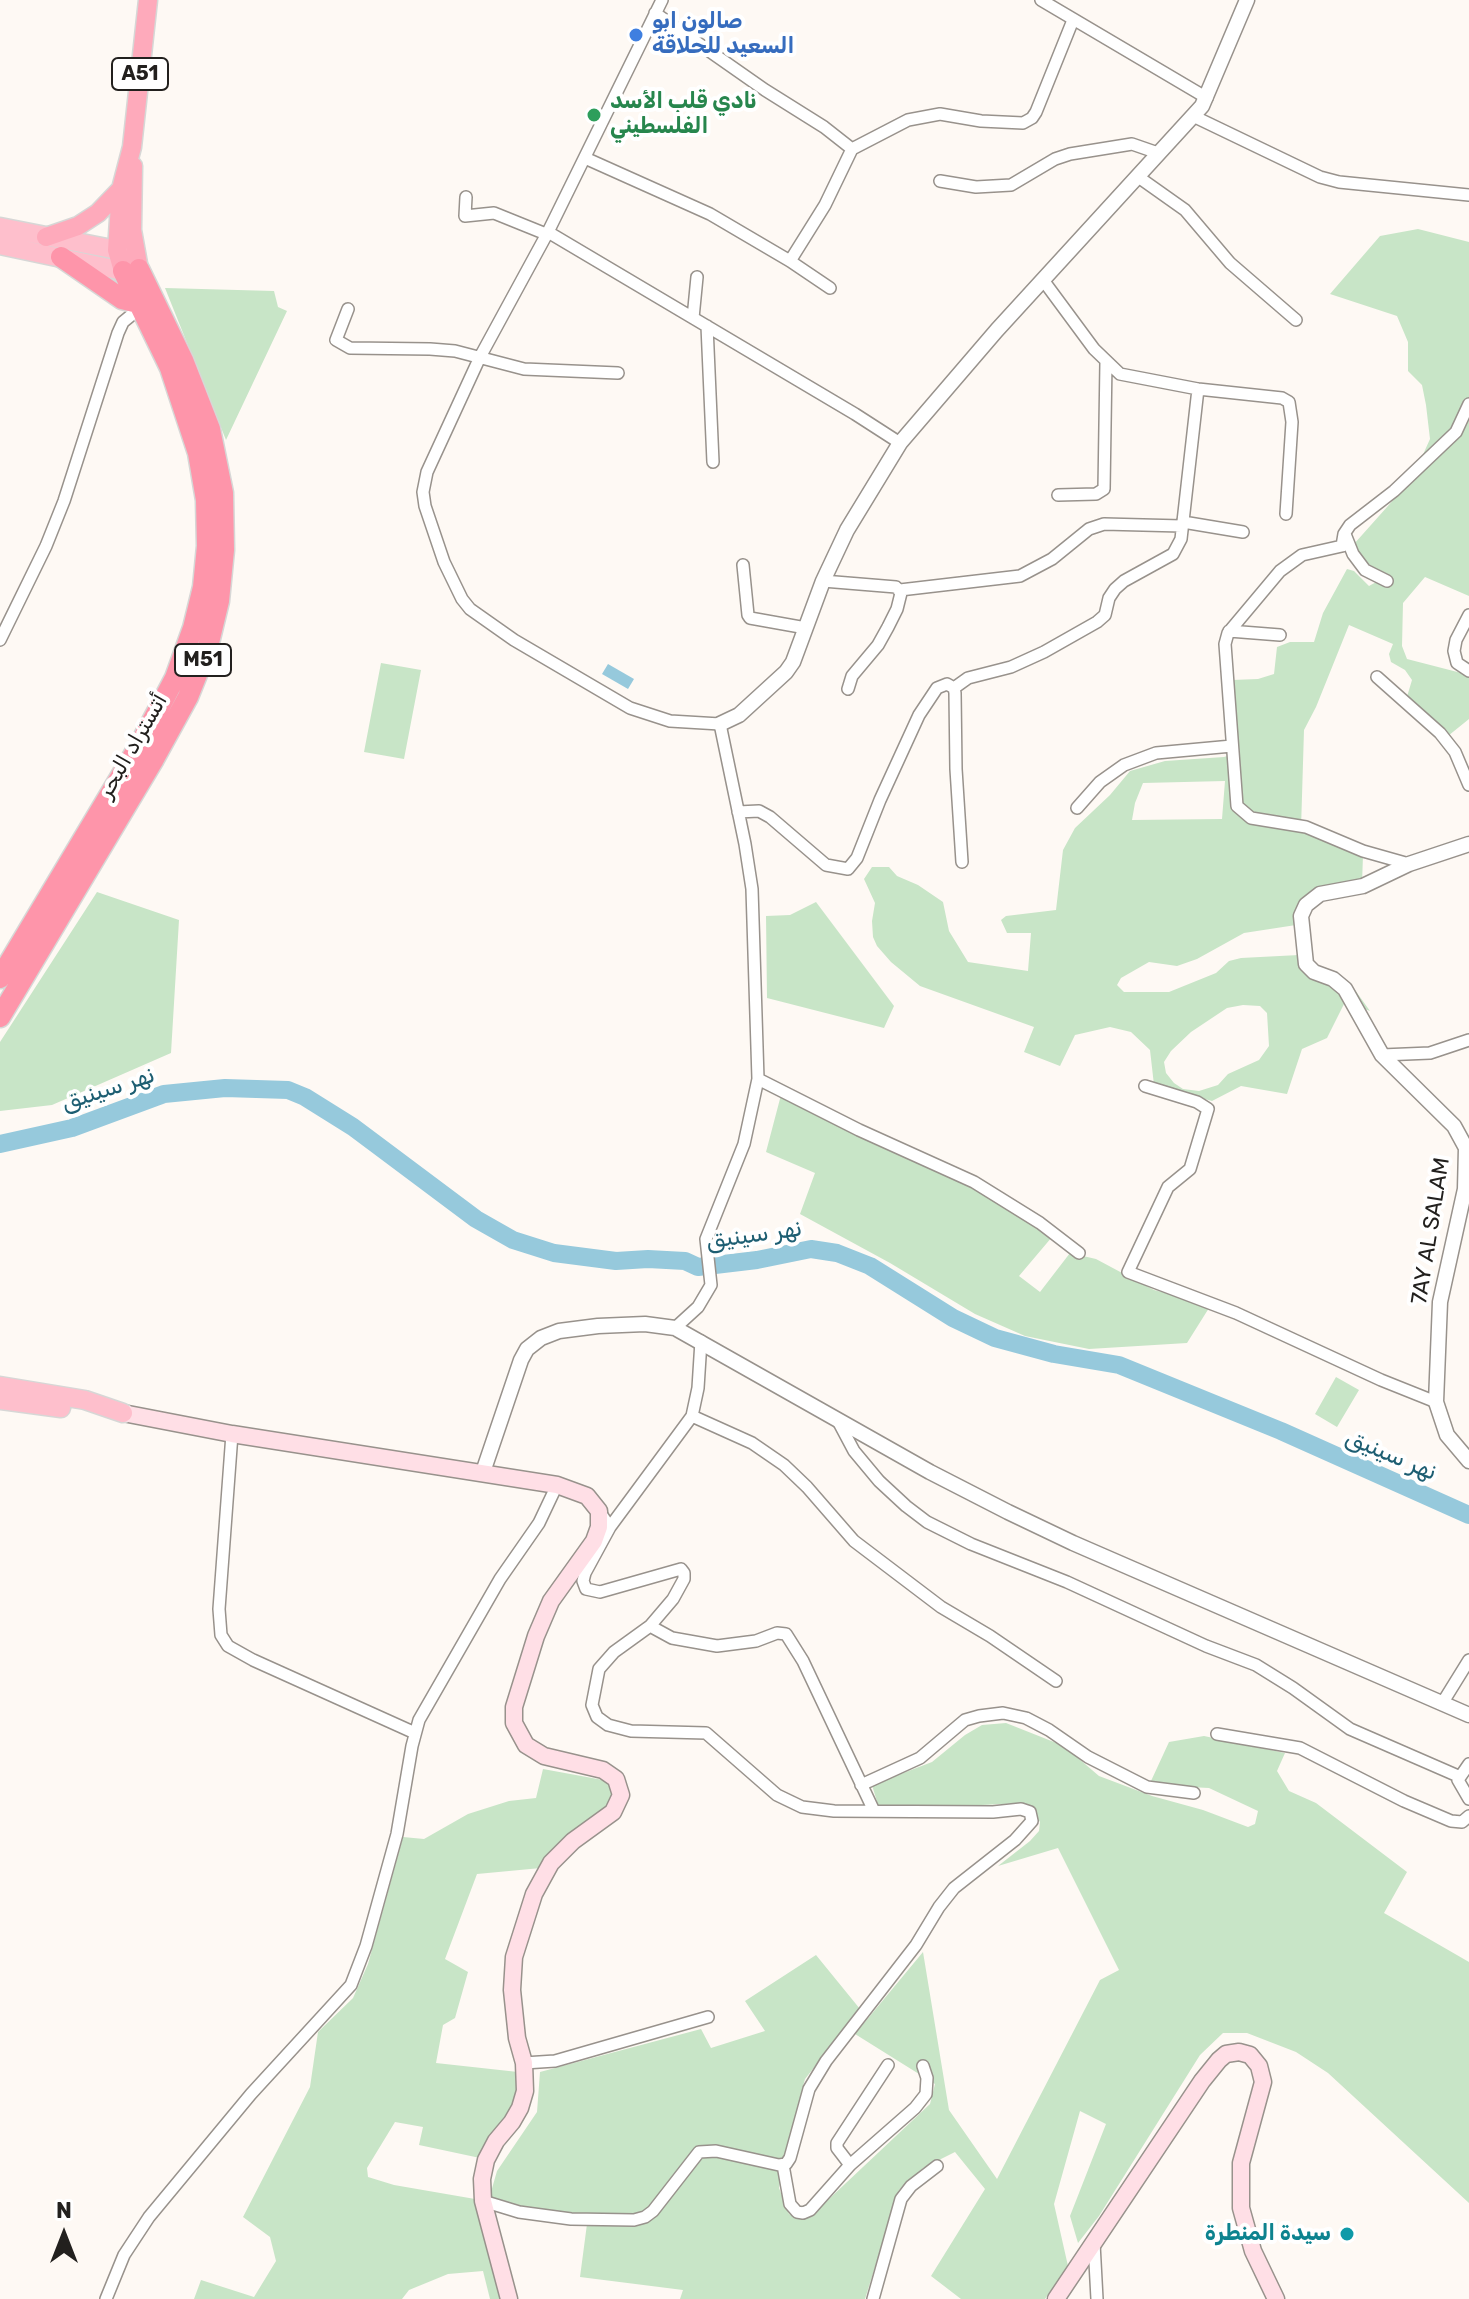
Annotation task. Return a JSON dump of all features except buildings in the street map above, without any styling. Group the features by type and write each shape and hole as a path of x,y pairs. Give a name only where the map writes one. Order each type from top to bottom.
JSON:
{"highway":[{"name":"A51","path":"125,249 132,147 148,0"},
{"name":"A51","path":"125,249 121,189 132,147"},
{"path":"46,237 78,226 98,213 121,189"},
{"name":"أتستراد البحر","path":"0,978 139,746 175,678 193,628 203,587 207,546 206,500 198,453 170,368 139,306 125,249"},
{"path":"61,257 122,299 139,306"},
{"name":"أتستراد البحر","path":"0,1017 188,697 208,647 219,601 224,550 223,493 210,429 183,360 131,270"}],"main road":[{"path":"0,227 125,249"},
{"path":"0,245 131,270"},
{"path":"0,1386 93,1402 123,1413 232,1434 557,1485 587,1496 599,1511 598,1533 551,1601 536,1636 518,1690 514,1723 522,1740 537,1752 553,1759 603,1770 613,1776 620,1789 620,1800 613,1812 573,1841 551,1863 534,1894 512,1969 525,2091 520,2108 486,2160 482,2179 483,2201 509,2299"},
{"path":"0,1400 95,1413 123,1413"},
{"path":"1056,2299 1211,2069 1226,2054 1239,2052 1250,2055 1259,2066 1263,2082 1241,2163 1241,2208 1253,2251 1276,2299"}],"street":[{"path":"662,0 547,233 480,357 427,472 423,492 444,562 470,609 514,640 630,708 670,721 720,724 739,715 786,672 799,652 823,581 847,530 900,443 955,377 1207,98 1247,0"},
{"path":"1041,0 1207,98"},
{"path":"655,13 852,149"},
{"path":"790,261 825,205 852,149 908,120 940,114 981,121 1023,123 1032,118 1073,20"},
{"path":"1193,116 1317,177 1469,195"},
{"path":"940,181 976,187 1011,185 1055,159 1070,154 1132,144 1158,153"},
{"path":"585,158 710,214 830,288"},
{"path":"1137,176 1185,210 1230,263 1296,320"},
{"path":"466,197 465,216 494,213 547,233 900,443"},
{"path":"693,318 697,277"},
{"path":"1043,280 1106,362 1128,377 1198,389 1282,398 1291,404 1286,514"},
{"path":"0,640 46,546 64,501 118,333 123,322 139,306"},
{"path":"348,309 336,340 350,348 430,349 480,357 524,369 618,373"},
{"path":"707,326 713,462"},
{"path":"1058,495 1096,494 1104,489 1106,362"},
{"path":"954,688 968,678 1011,667 1044,652 1097,622 1105,615 1115,589 1178,548 1198,389"},
{"path":"1409,864 1363,851 1306,827 1263,822 1243,814 1237,806 1225,661 1226,638 1280,571 1302,555 1342,546 1344,534 1350,525 1394,491 1456,432 1469,404"},
{"path":"823,581 896,587 900,590 1020,576 1052,559 1089,529 1104,524 1182,524 1243,532"},
{"path":"1344,534 1365,570 1387,581"},
{"path":"743,565 750,618 806,628"},
{"path":"848,689 852,676 878,645 888,627 900,601 900,590"},
{"path":"1469,615 1454,651 1457,663 1469,671"},
{"path":"1229,631 1280,635"},
{"path":"1377,677 1440,733 1455,752 1469,785"},
{"path":"738,812 759,811 826,865 848,869 857,858 919,715 937,688 947,684 954,688"},
{"path":"954,688 962,862"},
{"path":"675,1328 706,1296 712,1277 706,1239 744,1144 758,1079 752,889 720,724"},
{"path":"1077,808 1100,782 1124,765 1156,753 1232,746"},
{"name":"7AY AL SALAM","path":"1469,844 1409,864 1363,886 1320,894 1306,905 1301,916 1306,964 1314,972 1333,979 1345,989 1382,1055 1454,1126 1466,1148 1465,1189 1440,1302 1436,1402 1447,1435 1469,1461"},
{"path":"1382,1055 1430,1053 1469,1040"},
{"path":"758,1079 859,1130 974,1182 1040,1223 1079,1253"},
{"path":"1145,1086 1197,1102 1208,1109 1190,1169 1168,1187 1128,1272 1236,1313 1436,1402"},
{"path":"483,1472 521,1360 527,1349 541,1338 559,1331 598,1326 645,1324 675,1328 930,1472 1073,1543 1469,1715"},
{"path":"701,1341 698,1388 692,1416 610,1527 584,1578 584,1586 590,1592 600,1592 681,1569 684,1579 673,1599 650,1626 614,1652 599,1669 592,1705 594,1712 615,1728 706,1733 777,1795 791,1804 814,1810 993,1812 1021,1809 1030,1812 1032,1821 1015,1840 945,1898 916,1945 826,2061 809,2089 790,2158 783,2165"},
{"path":"692,1416 752,1443 784,1465 854,1541 941,1607 1056,1681"},
{"path":"837,1419 854,1451 879,1481 927,1522 971,1544 1067,1582 1206,1646 1256,1665 1359,1735 1458,1776"},
{"path":"232,1434 219,1609 221,1635 228,1646 253,1660 415,1733"},
{"path":"106,2299 124,2255 149,2217 251,2094 351,1985 358,1972 397,1834 419,1720 500,1579 539,1523 557,1485"},
{"path":"599,1511 610,1527"},
{"path":"650,1626 672,1638 717,1646 756,1641 777,1633 786,1634 803,1661 874,1811"},
{"path":"1443,1702 1469,1660"},
{"path":"861,1785 920,1758 965,1720 1003,1713 1026,1718 1088,1757 1147,1787 1194,1793"},
{"path":"1217,1734 1300,1748 1404,1801 1451,1821 1469,1833"},
{"path":"1458,1776 1469,1764"},
{"path":"1458,1776 1460,1786 1469,1799"},
{"path":"1451,1821 1462,1822 1469,1816"},
{"path":"524,2063 555,2061 708,2017"},
{"path":"850,2165 837,2148 837,2143 888,2065"},
{"path":"783,2165 790,2204 797,2212 810,2210 850,2165 915,2108 926,2094 927,2078 923,2066"},
{"path":"483,2201 532,2214 571,2219 634,2220 653,2211 692,2157 699,2152 716,2151 783,2165"},
{"path":"873,2299 901,2199 911,2186 937,2166"},
{"path":"1094,2243 1097,2299"}],"green space":[{"path":"1418,229 1469,242 1469,596 1425,577 1403,603 1402,646 1407,659 1469,675 1469,719 1443,740 1406,700 1412,680 1405,670 1391,662 1389,654 1393,644 1349,625 1304,730 1301,829 1363,855 1362,884 1302,902 1303,965 1345,982 1370,1011 1345,1002 1327,1038 1302,1049 1287,1094 1241,1086 1212,1101 1154,1085 1150,1050 1131,1032 1110,1027 1075,1035 1060,1066 1024,1052 1034,1027 920,986 891,962 873,937 875,903 864,879 872,867 889,867 897,876 918,885 943,902 949,931 968,962 1028,971 1031,933 1007,933 1001,920 1006,916 1056,910 1063,850 1075,828 1130,771 1165,761 1224,757 1237,753 1232,680 1258,679 1274,674 1277,647 1290,642 1314,642 1323,613 1347,569 1354,571 1369,586 1378,581 1388,586 1392,577 1355,552 1354,544 1412,479 1430,439 1426,405 1422,385 1408,371 1408,342 1397,316 1330,294 1380,236","holes":["1225,781 1222,819 1132,820 1143,783","1296,925 1299,955 1229,961 1216,973 1169,992 1124,992 1117,985 1121,978 1149,962 1177,966 1197,959 1244,933","1260,1006 1267,1013 1269,1046 1259,1060 1228,1074 1218,1085 1199,1091 1183,1089 1166,1073 1164,1062 1191,1032 1227,1008"]},
{"path":"165,288 274,291 278,307 287,311 226,440"},
{"path":"381,663 421,670 404,759 364,752"},
{"path":"97,892 179,920 171,1053 52,1105 0,1111 0,1042"},
{"path":"816,902 894,1006 884,1028 767,998 766,916 790,915"},
{"path":"781,1095 965,1181 1052,1237 1019,1276 1040,1292 1070,1253 1096,1259 1154,1290 1206,1303 1209,1308 1187,1343 1089,1349 1025,1336 975,1314 800,1214 815,1173 766,1152"},
{"path":"1336,1377 1359,1390 1337,1427 1315,1414"},
{"path":"1006,1723 1064,1746 1099,1776 1248,1827 1255,1824 1258,1811 1209,1788 1169,1786 1151,1781 1169,1742 1204,1736 1285,1753 1277,1771 1289,1791 1316,1803 1407,1872 1384,1913 1469,1962 1469,2203 1328,2073 1296,2052 1247,2033 1223,2033 1200,2055 1099,2216 1078,2243 1070,2216 1106,2124 1080,2111 1054,2204 1068,2266 1045,2299 961,2299 931,2276 985,2189 955,2152 923,2168 899,2190 865,2299 680,2299 683,2290 580,2277 587,2224 489,2199 497,2171 537,2112 540,2072 701,2029 711,2048 765,2031 745,2001 816,1955 860,2009 805,2079 779,2188 789,2214 796,2217 813,2214 930,2104 935,2084 855,2034 923,1952 949,2110 997,2179 1100,1980 1119,1970 1058,1848 998,1866 1039,1831 1040,1822 1031,1807 1023,1803 878,1805 872,1785 932,1762 982,1725"},
{"path":"543,1769 603,1780 613,1785 614,1802 541,1868 477,1874 445,1959 468,1972 455,2018 443,2025 436,2063 518,2072 518,2099 480,2158 419,2145 423,2127 395,2122 367,2168 368,2177 394,2185 475,2199 500,2299 490,2299 483,2271 448,2274 409,2290 402,2299 194,2299 201,2280 254,2297 276,2261 270,2237 243,2217 310,2087 318,2032 353,1998 368,1964 403,1837 424,1839 468,1814 509,1801 536,1798"}],"water":[{"path":"608,664 634,679 628,689 602,674"}],"waterway":[{"name":"نهر سينيق","path":"0,1144 72,1128 164,1094 225,1088 288,1090 353,1127 476,1219 513,1240 554,1253 616,1261 685,1261 698,1267 811,1249 837,1253 870,1266 953,1318 995,1338 1054,1354 1119,1365 1281,1431 1469,1515"}],"place":[{"name":"صالون ابو السعيد للحلاقة","path":"636,35"},
{"name":"نادي قلب الأسد الفلسطيني","path":"594,115"},
{"name":"سيدة المنطرة","path":"1347,2234"}]}
